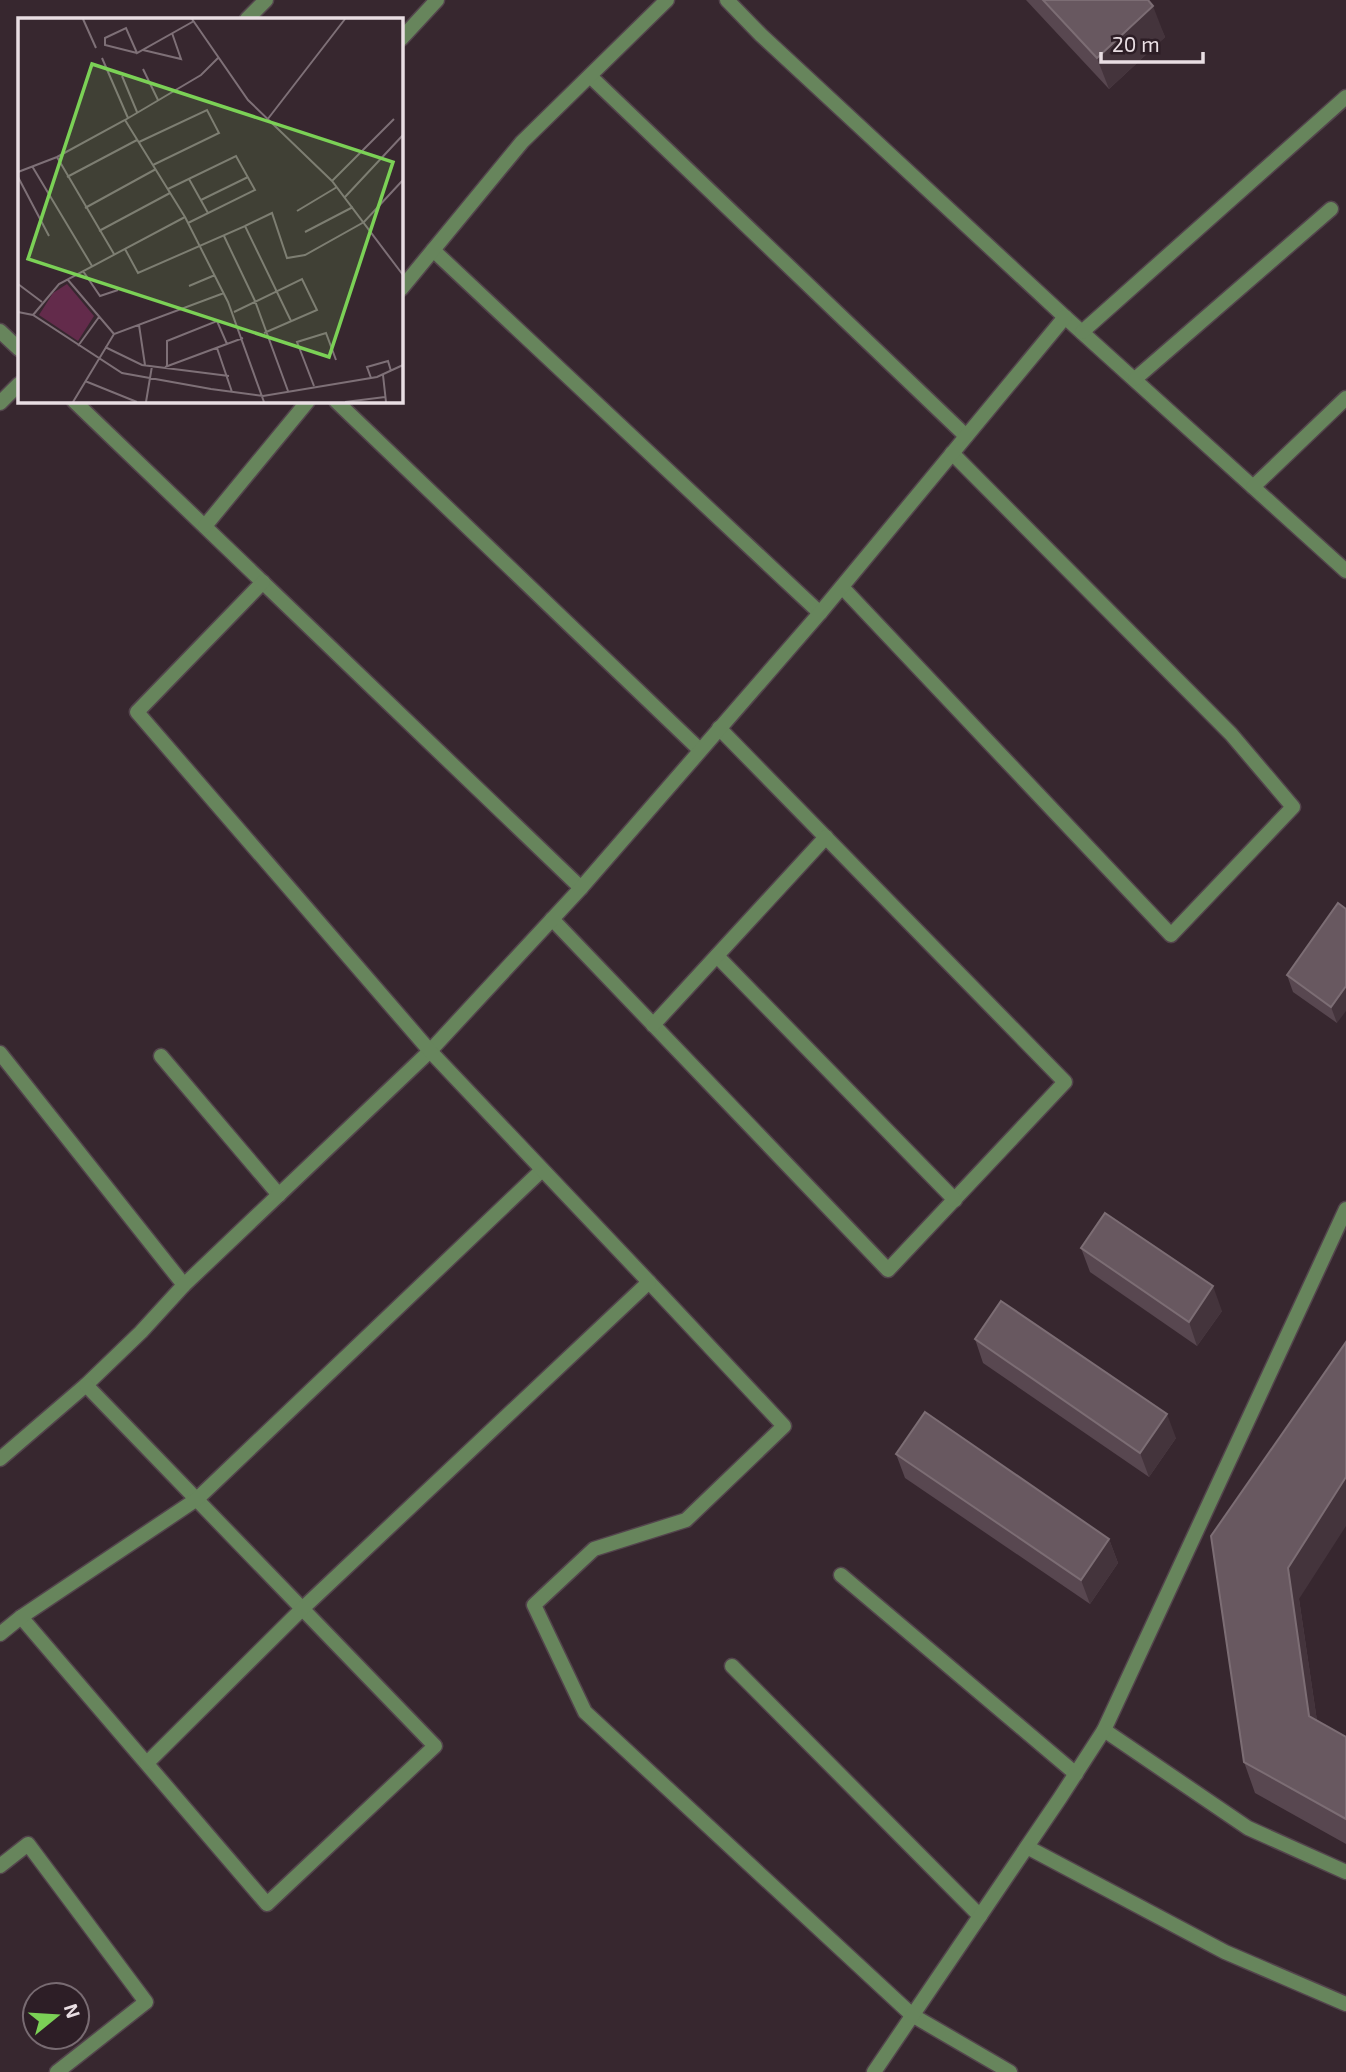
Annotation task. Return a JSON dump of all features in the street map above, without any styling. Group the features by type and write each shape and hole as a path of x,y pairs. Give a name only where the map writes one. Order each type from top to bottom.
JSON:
{"street":[{"path":"248,18 266,0"},
{"path":"402,38 437,0"},
{"path":"402,288 522,142 667,0"},
{"path":"727,0 1065,317 1346,570"},
{"path":"590,76 966,436"},
{"path":"1082,332 1346,97"},
{"path":"1135,379 1331,209"},
{"path":"433,250 820,613"},
{"path":"0,1459 86,1385 141,1332 184,1285 430,1051 580,888 820,613 1065,317"},
{"path":"0,331 18,348"},
{"path":"0,403 18,385"},
{"path":"1253,487 1346,398"},
{"path":"205,526 307,402"},
{"path":"337,402 700,750"},
{"path":"83,404 205,526 580,888"},
{"path":"842,587 1171,935 1293,807 1231,734 952,453"},
{"path":"263,582 137,712 430,1051 784,1426 686,1520 594,1549 534,1605 585,1712 912,2015 1010,2072"},
{"path":"552,919 888,1270 1065,1082 719,728"},
{"path":"653,1025 826,837"},
{"path":"717,956 955,1200"},
{"path":"0,1053 184,1285"},
{"path":"161,1056 279,1195"},
{"path":"0,1634 21,1617 197,1499 542,1170"},
{"path":"874,2072 1104,1730 1346,1209"},
{"path":"147,1763 302,1609 649,1282"},
{"path":"21,1617 267,1904 435,1746 86,1385"},
{"path":"841,1575 1076,1774"},
{"path":"732,1666 980,1916"},
{"path":"1104,1730 1248,1828 1346,1871"},
{"path":"0,1866 28,1844 146,2002 57,2072"},
{"path":"1027,1847 1225,1952 1346,2004"}],"building":[{"path":"1043,0 1148,0 1153,6 1097,58"},
{"path":"1338,903 1346,909 1346,986 1331,1007 1287,975"},
{"path":"1105,1213 1213,1286 1189,1322 1081,1248"},
{"path":"1001,1301 1167,1414 1140,1453 975,1339"},
{"path":"1346,1342 1346,1477 1288,1568 1309,1716 1346,1737 1346,1819 1244,1762 1211,1536"},
{"path":"925,1412 1109,1539 1081,1580 896,1454"}]}
